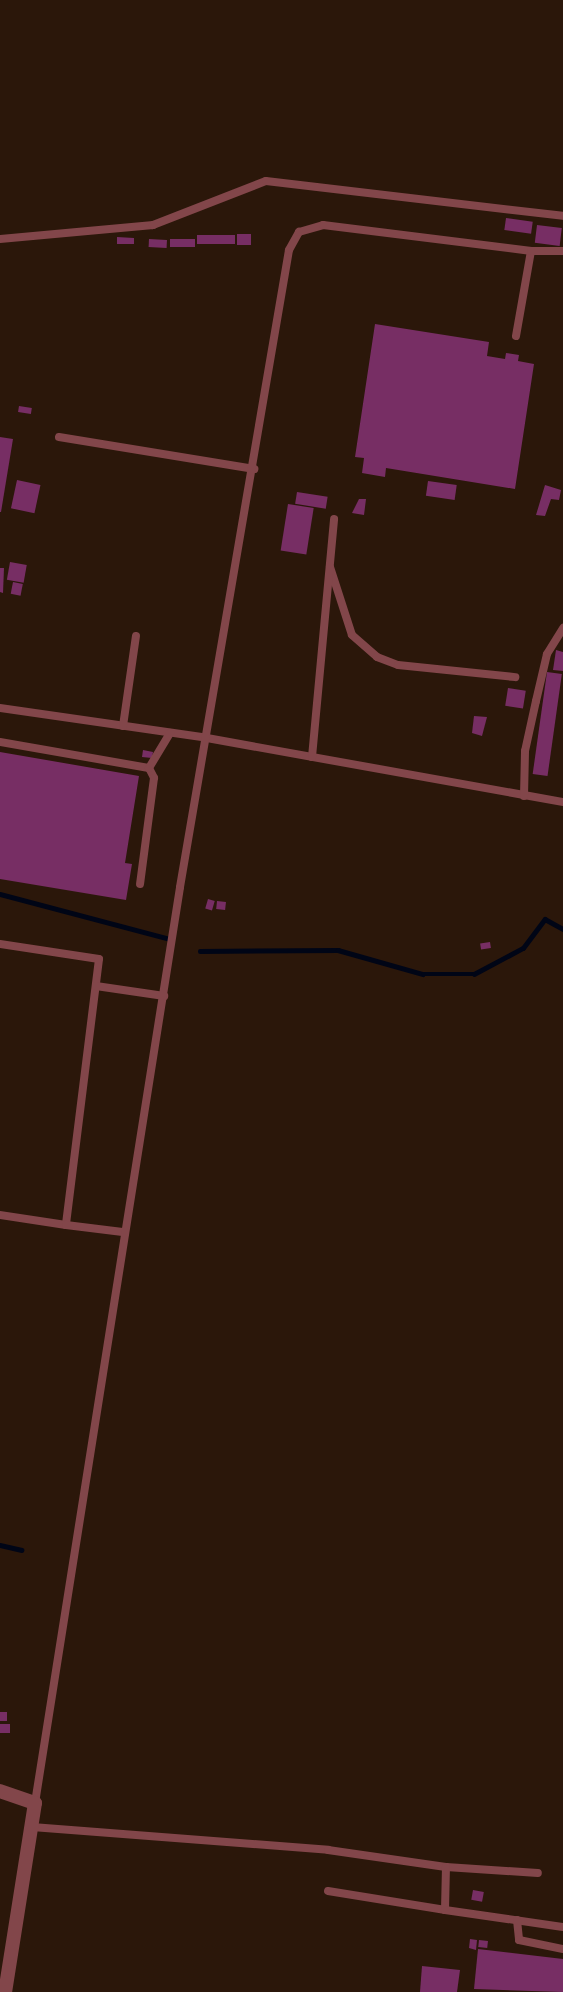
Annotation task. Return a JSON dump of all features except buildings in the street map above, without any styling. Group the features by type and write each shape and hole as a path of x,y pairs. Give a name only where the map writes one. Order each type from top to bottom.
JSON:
{"street":[{"path":"0,1791 35,1803 6,1992"}],"lane":[{"path":"0,239 153,225 266,181 563,216"},
{"path":"35,1803 124,1232 254,469 289,250 299,232 323,225 531,251 563,251"},
{"path":"516,336 531,251"},
{"path":"59,437 254,469"},
{"path":"312,757 334,519"},
{"path":"330,567 352,635 377,657 398,665 515,677"},
{"path":"524,796 525,751 536,701 547,654 563,628"},
{"path":"123,726 136,636"},
{"path":"0,708 207,738 563,802"},
{"path":"149,768 170,733"},
{"path":"0,742 149,768"},
{"path":"140,884 154,778 149,768"},
{"path":"0,944 99,958 66,1225"},
{"path":"96,986 164,996"},
{"path":"0,1215 124,1232"},
{"path":"32,1827 328,1850 446,1867 538,1873"},
{"path":"445,1910 446,1867"},
{"path":"328,1891 563,1927"},
{"path":"517,1920 519,1940 563,1948"}],"waterway":[{"path":"0,894 167,938"},
{"path":"200,951 338,950 423,974 474,974 523,948 545,919 563,929"},
{"path":"0,1545 21,1550"}]}
